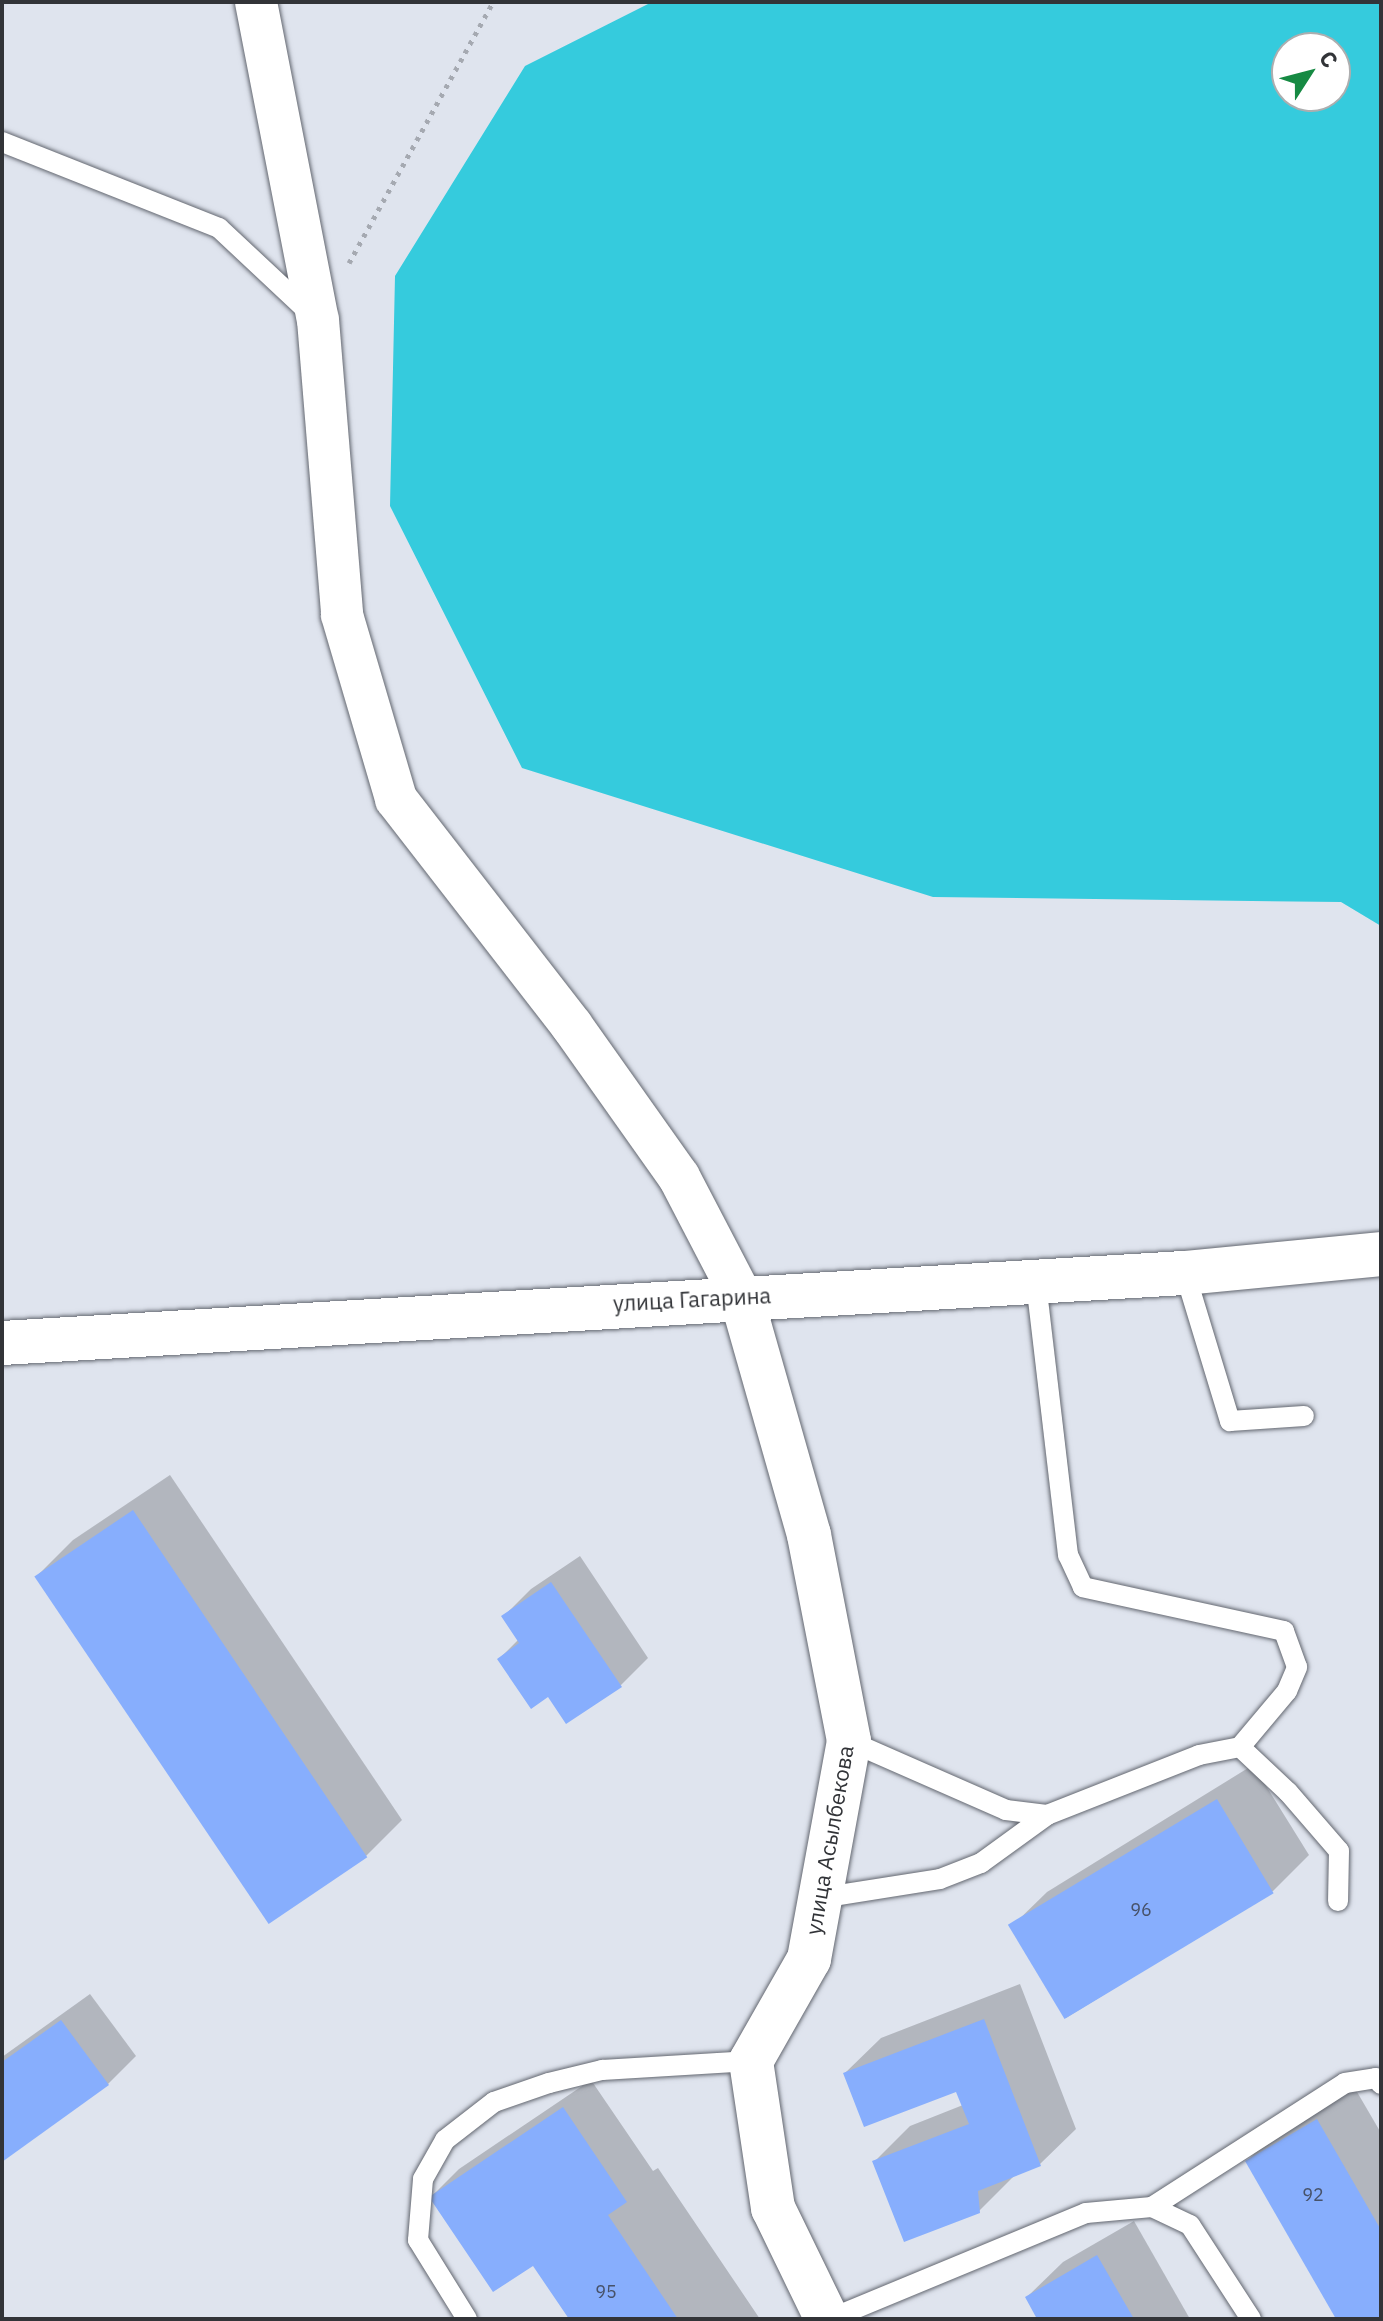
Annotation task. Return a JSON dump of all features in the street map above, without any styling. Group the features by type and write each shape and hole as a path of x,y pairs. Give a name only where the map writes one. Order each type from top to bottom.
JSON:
{"main road":[{"name":"улица Гагарина","path":"2,1343 741,1296 1185,1273 1381,1254"},
{"name":"улица Асылбекова","path":"741,1296 809,1535 849,1741 809,1959 751,2061"},
{"path":"751,2061 773,2208 828,2319"}],"street":[{"path":"256,2 318,320 342,615 396,799 572,1026 679,1177 741,1296"}],"lane":[{"path":"2,142 219,228 318,320"},
{"path":"1185,1273 1230,1421 1304,1416"},
{"path":"820,1898 940,1879 981,1863 1047,1815 1199,1755 1240,1747 1287,1691 1297,1667 1284,1631 1083,1587 1068,1555 1036,1281"},
{"path":"849,1741 1006,1810 1047,1815"},
{"path":"1240,1747 1288,1792 1339,1851 1338,1901"},
{"path":"467,2319 418,2240 423,2179 445,2140 494,2102 549,2083 602,2070 751,2061"},
{"path":"828,2319 1086,2213 1152,2207 1345,2083 1376,2078 1381,2084"},
{"path":"1152,2207 1190,2225 1251,2319"}],"path":[{"path":"318,320 493,2"}],"water":[{"path":"652,2 1381,2 1381,926 1341,902 933,897 522,768 390,506 395,276 525,66"}],"building":[{"path":"133,1510 367,1857 269,1924 34,1577"},
{"path":"551,1582 622,1687 566,1724 548,1697 531,1709 497,1659 519,1643 501,1616"},
{"path":"1217,1799 1274,1893 1065,2019 1008,1925"},
{"path":"984,2019 1041,2166 978,2191 980,2213 904,2242 872,2161 969,2124 956,2092 864,2127 843,2073"},
{"path":"61,2020 109,2085 2,2162 2,2062"},
{"path":"563,2107 627,2202 608,2215 678,2319 569,2319 533,2266 493,2292 429,2197"},
{"path":"1317,2119 1381,2230 1381,2319 1336,2319 1245,2161"},
{"path":"1097,2255 1134,2319 1037,2319 1025,2297"}]}
